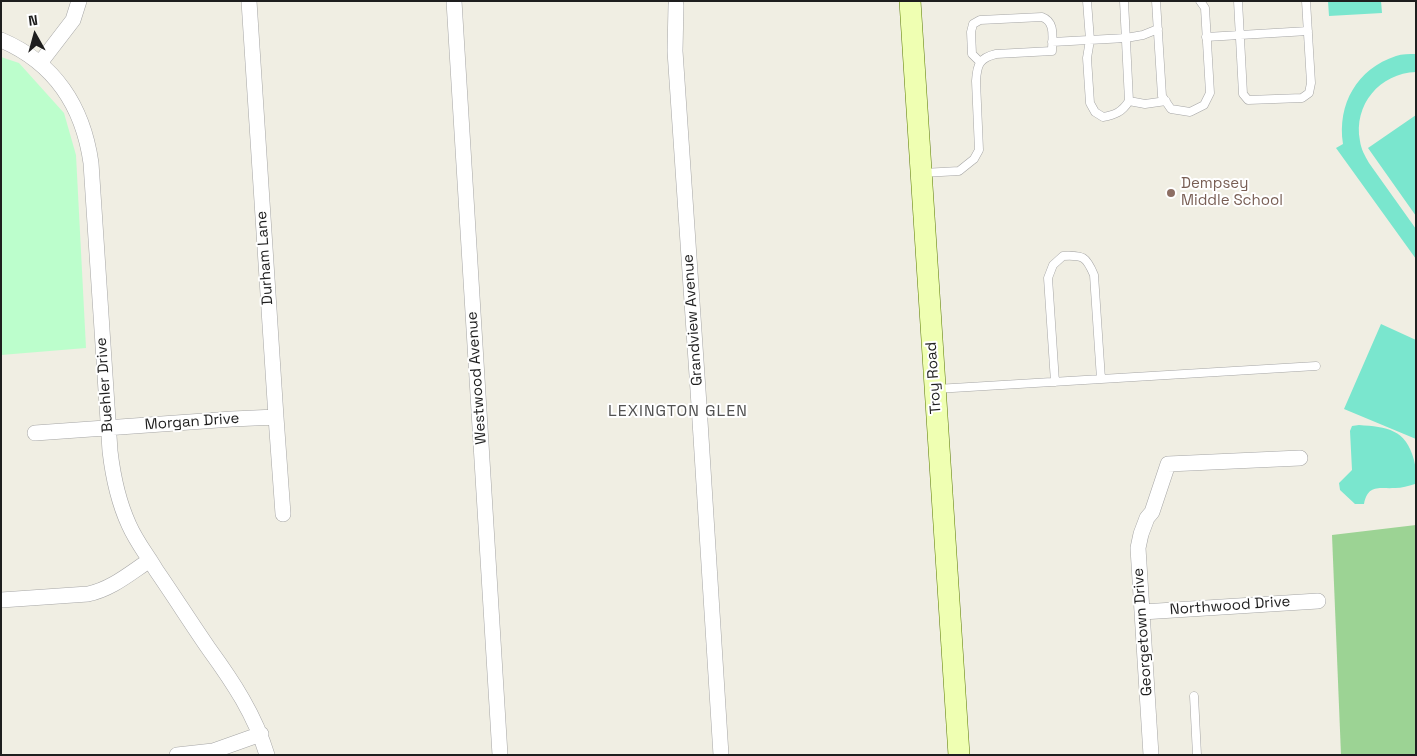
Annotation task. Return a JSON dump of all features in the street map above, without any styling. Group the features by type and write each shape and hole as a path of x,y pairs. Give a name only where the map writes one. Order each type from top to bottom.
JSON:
{"street":[{"path":"40,63 73,20 79,1"},
{"name":"Durham Lane","path":"249,1 283,514"},
{"name":"Westwood Avenue","path":"454,1 500,755"},
{"name":"Troy Road","path":"910,1 959,755"},
{"name":"Grandview Avenue","path":"677,2 675,51 699,395 721,755"},
{"name":"Buehler Drive","path":"1,40 11,44 50,72 65,91 77,111 88,144 91,163 108,427 112,470 119,499 135,537 174,598 236,687 250,711 261,734 267,755"},
{"name":"Morgan Drive","path":"35,432 276,417"},
{"name":"Georgetown Drive","path":"1151,755 1138,548 1141,534 1147,518 1152,512 1168,464 1300,458"},
{"path":"1,600 88,594 100,591 150,560"},
{"name":"Northwood Drive","path":"1142,612 1318,601"},
{"path":"177,755 213,751 261,734"}],"lane":[{"path":"1087,1 1090,40 1087,58 1090,103 1095,112 1103,117 1115,115 1124,109 1129,102 1124,1"},
{"path":"1156,1 1162,96 1171,109 1190,112 1204,105 1210,93 1204,8 1200,1"},
{"path":"1238,1 1243,94 1248,100 1302,98 1309,93 1311,83 1306,1"},
{"path":"921,173 959,171 974,160 979,150 976,71 980,62 987,56 996,54 1052,51 1051,24 1048,19 1042,17 980,20 973,24 971,32 972,54 980,62"},
{"path":"1052,42 1126,38 1143,35 1158,29"},
{"path":"1206,37 1308,31"},
{"path":"1129,102 1145,104 1166,101"},
{"path":"1055,382 1048,278 1053,265 1063,256 1079,256 1089,262 1094,275 1101,379"},
{"path":"934,390 1316,366"},
{"path":"1194,696 1197,755"}],"green space":[{"path":"1,57 19,63 64,113 76,155 86,348 1,355"},
{"path":"1416,525 1416,755 1341,755 1332,535"}],"shaded area":[{"path":"1328,1 1381,1 1382,13 1329,16"},
{"path":"1416,54 1416,72 1391,78 1372,93 1365,104 1359,128 1363,152 1416,229 1416,259 1336,148 1343,144 1343,115 1347,102 1361,79 1382,62 1398,55"},
{"path":"1416,115 1416,216 1368,148"},
{"path":"1381,324 1416,340 1416,439 1344,409"},
{"path":"1359,425 1387,429 1400,436 1406,442 1414,460 1415,484 1400,488 1371,490 1364,504 1355,504 1340,490 1339,483 1352,470 1350,431 1352,426"}],"place":[{"name":"Dempsey Middle School","path":"1171,193"}],"district":[{"name":"LEXINGTON GLEN","path":"678,412"}]}
